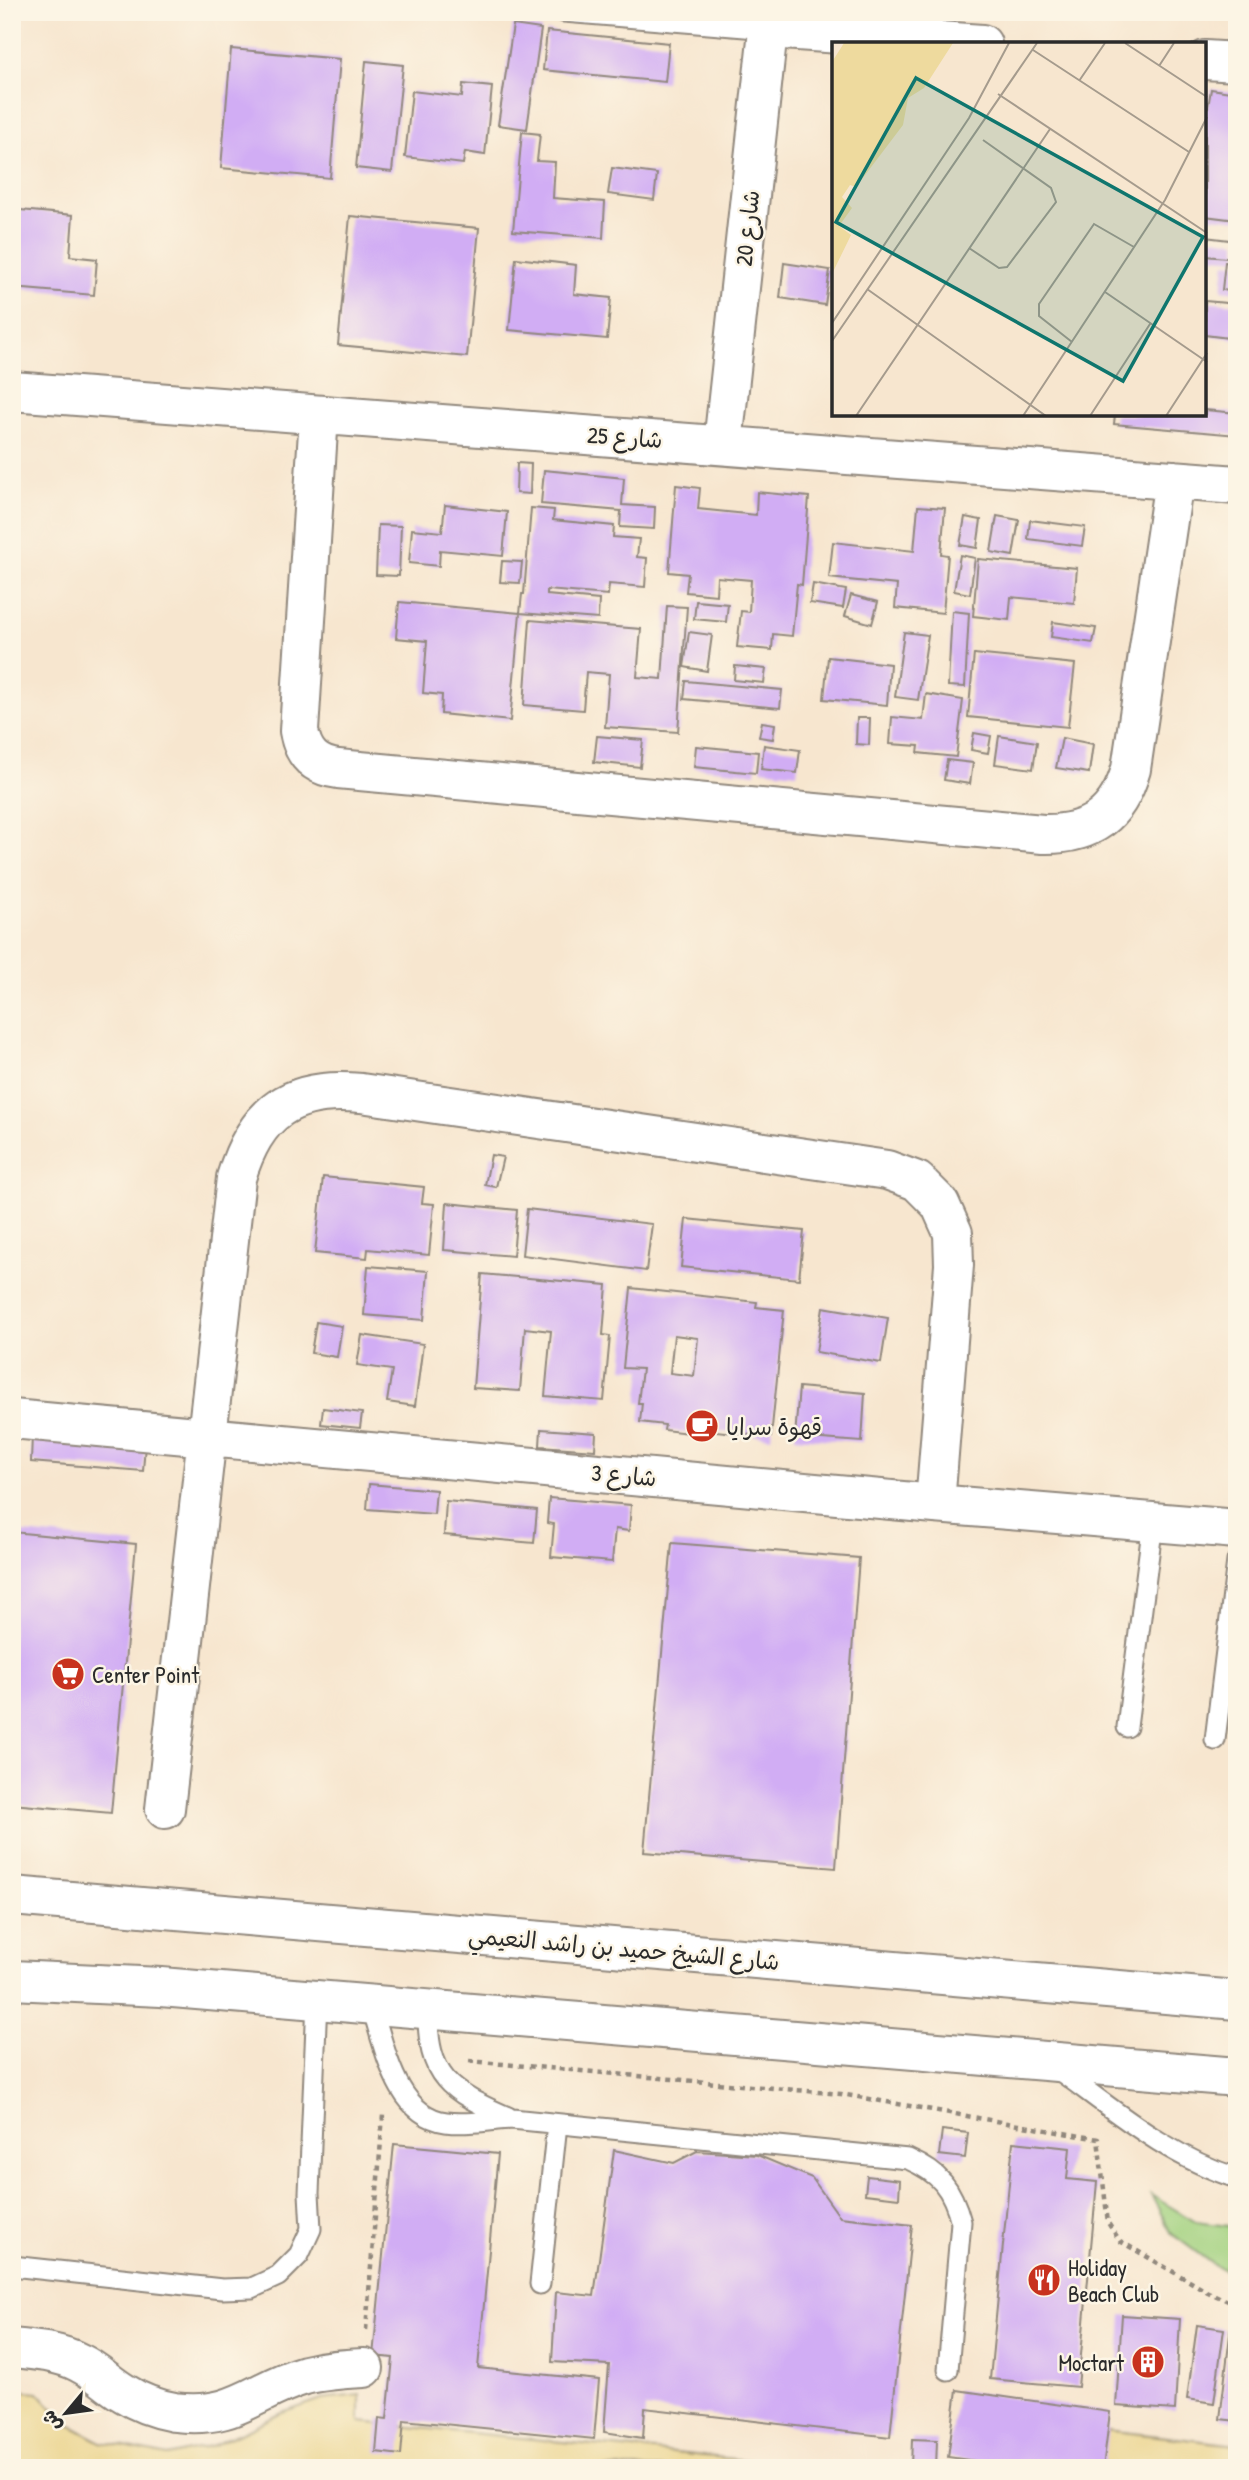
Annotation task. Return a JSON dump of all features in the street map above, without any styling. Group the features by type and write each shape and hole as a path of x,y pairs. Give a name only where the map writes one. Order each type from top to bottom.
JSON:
{"street":[{"path":"769,20 964,42"},
{"name":"شارع 20","path":"723,444 769,20"},
{"path":"1207,60 1237,62"},
{"name":"شارع 25","path":"12,391 1237,485"},
{"path":"319,415 299,731 306,754 315,762 326,768 1043,834 1063,835 1092,825 1115,806 1126,788 1132,769 1174,480"},
{"path":"165,1809 236,1178 244,1150 259,1127 280,1107 305,1095 333,1090 887,1170 917,1181 940,1204 953,1233 954,1265 934,1504"},
{"name":"شارع 3","path":"12,1419 934,1504 1237,1529"},
{"name":"شارع الشيخ حميد بن راشد النعيمي","path":"12,1896 1237,2000"},
{"path":"12,1980 161,1987 1237,2077"},
{"path":"12,2348 52,2353 78,2361 102,2375 122,2393 147,2404 172,2411 198,2413 225,2411 304,2376 333,2369 364,2368"}],"lane":[{"path":"564,12 769,20"},
{"path":"1127,1727 1153,1522"},
{"path":"1215,1740 1237,1561"},
{"path":"12,2266 222,2289 252,2288 278,2276 299,2255 311,2229 309,2193 317,2000"},
{"path":"371,2005 399,2086 407,2100 418,2111 432,2119 448,2122 512,2119 908,2159 928,2168 944,2182 956,2201 961,2222 948,2370"},
{"path":"428,2009 428,2038 433,2059 443,2078 459,2093 512,2119"},
{"path":"1046,2061 1179,2155 1237,2178"},
{"path":"540,2284 557,2124"}],"green space":[{"path":"1151,2195 1196,2222 1237,2227 1237,2274 1215,2266 1172,2234"}],"sand":[{"path":"12,2390 38,2392 66,2423 101,2442 168,2456 214,2445 282,2413 322,2399 360,2395 360,2422 827,2468 12,2468"},
{"path":"1097,2429 1237,2445 1237,2468 1078,2468"}],"building":[{"path":"513,25 541,29 527,129 498,125"},
{"path":"547,31 669,43 665,82 543,70"},
{"path":"231,49 340,59 330,178 221,168"},
{"path":"366,61 403,65 392,172 356,168"},
{"path":"463,84 492,87 485,155 465,152 463,164 405,157 412,91 462,97"},
{"path":"1211,89 1237,93 1237,220 1207,216 1208,107"},
{"path":"522,132 540,134 537,161 555,162 553,198 605,202 603,238 513,231"},
{"path":"612,168 657,174 654,200 608,194"},
{"path":"20,210 73,215 70,256 97,259 94,295 13,288"},
{"path":"350,216 479,228 467,357 338,345"},
{"path":"1207,237 1237,241 1237,259 1207,256"},
{"path":"516,258 576,265 574,294 611,298 607,339 509,330"},
{"path":"1225,262 1237,263 1237,292 1222,290"},
{"path":"784,263 830,270 825,305 780,298"},
{"path":"1207,301 1237,304 1237,339 1207,335"},
{"path":"1207,410 1237,413 1237,435 1114,424 1115,416 1207,416"},
{"path":"517,463 531,464 530,494 516,493"},
{"path":"544,470 624,478 622,505 655,507 654,529 620,527 621,511 541,504"},
{"path":"676,485 700,488 698,509 756,515 757,492 809,497 802,585 797,584 792,636 773,634 772,650 737,647 741,611 749,612 751,580 717,577 716,595 686,592 688,574 669,572"},
{"path":"445,505 507,512 503,556 440,550 439,566 409,563 412,529 442,532"},
{"path":"918,506 945,508 941,554 948,555 943,613 895,608 897,585 829,578 833,542 914,551"},
{"path":"531,508 554,510 553,520 614,526 613,537 639,539 637,557 647,558 645,587 609,584 608,595 547,590 547,595 599,600 598,619 520,613"},
{"path":"997,516 1019,520 1013,556 991,552"},
{"path":"965,517 981,520 977,548 960,545"},
{"path":"1030,520 1085,527 1082,546 1028,539"},
{"path":"378,525 401,526 399,576 376,575"},
{"path":"960,555 975,558 970,594 954,591"},
{"path":"978,559 1077,568 1074,603 1011,597 1009,620 973,616"},
{"path":"502,561 522,562 520,583 500,582"},
{"path":"813,584 846,590 843,608 810,603"},
{"path":"851,595 878,602 872,624 845,616"},
{"path":"696,601 728,604 726,622 694,619"},
{"path":"399,602 520,613 510,721 441,714 442,695 423,693 427,641 396,638"},
{"path":"667,606 687,607 678,732 605,727 609,674 586,672 583,710 524,705 530,620 641,629 637,677 662,679"},
{"path":"952,611 969,613 965,687 948,686"},
{"path":"1053,622 1096,628 1093,643 1051,637"},
{"path":"689,632 712,635 707,671 684,667"},
{"path":"904,632 928,635 918,700 895,697"},
{"path":"974,654 1075,664 1068,727 968,717"},
{"path":"828,657 890,664 887,705 824,699"},
{"path":"735,666 766,669 764,683 734,680"},
{"path":"686,681 782,690 780,708 684,699"},
{"path":"926,694 963,700 956,757 918,753 919,746 890,744 892,717 923,720"},
{"path":"857,718 870,718 869,745 856,744"},
{"path":"762,722 775,724 773,739 759,737"},
{"path":"974,733 991,736 988,753 971,750"},
{"path":"597,736 643,740 640,767 594,762"},
{"path":"999,736 1037,742 1033,769 995,764"},
{"path":"1062,738 1093,744 1089,773 1056,768"},
{"path":"764,745 800,750 797,773 761,769"},
{"path":"696,746 758,752 756,773 694,767"},
{"path":"947,760 973,763 970,784 944,780"},
{"path":"491,1155 503,1157 496,1187 485,1185"},
{"path":"323,1177 424,1187 422,1203 434,1204 429,1255 368,1249 367,1258 315,1253"},
{"path":"447,1203 517,1210 513,1256 444,1250"},
{"path":"527,1209 652,1224 646,1271 522,1255"},
{"path":"686,1219 804,1231 799,1279 681,1267"},
{"path":"368,1266 428,1271 424,1320 364,1315"},
{"path":"482,1274 607,1285 603,1335 610,1336 604,1401 545,1396 551,1331 525,1328 520,1391 473,1388"},
{"path":"631,1288 757,1302 756,1307 784,1310 771,1437 689,1428 688,1433 664,1430 665,1425 640,1422 642,1403 638,1403 642,1369 623,1368","holes":["674,1335 698,1338 694,1376 670,1373"]},
{"path":"823,1307 888,1318 881,1363 816,1352"},
{"path":"316,1322 342,1326 337,1357 311,1353"},
{"path":"362,1335 423,1344 415,1406 387,1402 392,1370 357,1365"},
{"path":"799,1387 865,1393 862,1442 795,1437"},
{"path":"323,1408 362,1413 360,1428 321,1424"},
{"path":"541,1429 596,1433 595,1450 540,1446"},
{"path":"32,1435 145,1444 143,1471 31,1462"},
{"path":"369,1484 436,1490 434,1514 367,1509"},
{"path":"549,1498 631,1505 629,1531 615,1529 612,1562 551,1557 554,1524 547,1523"},
{"path":"446,1501 537,1510 534,1543 444,1535"},
{"name":"Center Point","path":"12,1532 136,1544 111,1813 12,1804"},
{"path":"672,1543 859,1558 836,1868 644,1852"},
{"path":"942,2130 968,2133 965,2158 939,2155"},
{"name":"Holiday Beach Club","path":"1013,2142 1070,2148 1067,2179 1097,2182 1078,2387 990,2379"},
{"path":"394,2144 498,2154 478,2368 599,2380 594,2439 404,2420 401,2455 376,2452 379,2418 387,2419 393,2358 373,2356"},
{"path":"614,2150 674,2163 697,2151 757,2155 812,2178 840,2217 912,2225 890,2437 645,2408 643,2438 604,2432 609,2365 552,2362 556,2292 594,2296"},
{"path":"867,2176 900,2180 899,2198 865,2194"},
{"name":"Moctart","path":"1122,2315 1180,2319 1175,2410 1116,2406"},
{"path":"1232,2318 1237,2319 1237,2421 1220,2419"},
{"path":"1197,2325 1224,2329 1214,2403 1187,2399"},
{"path":"957,2390 1110,2412 1103,2468 1023,2468 948,2457"},
{"path":"912,2439 937,2440 936,2468 911,2468"}],"place":[{"name":"قهوة سرايا","path":"702,1426"},
{"name":"Center Point","path":"68,1674"},
{"name":"Holiday Beach Club","path":"1044,2280"},
{"name":"Moctart","path":"1148,2362"}]}
